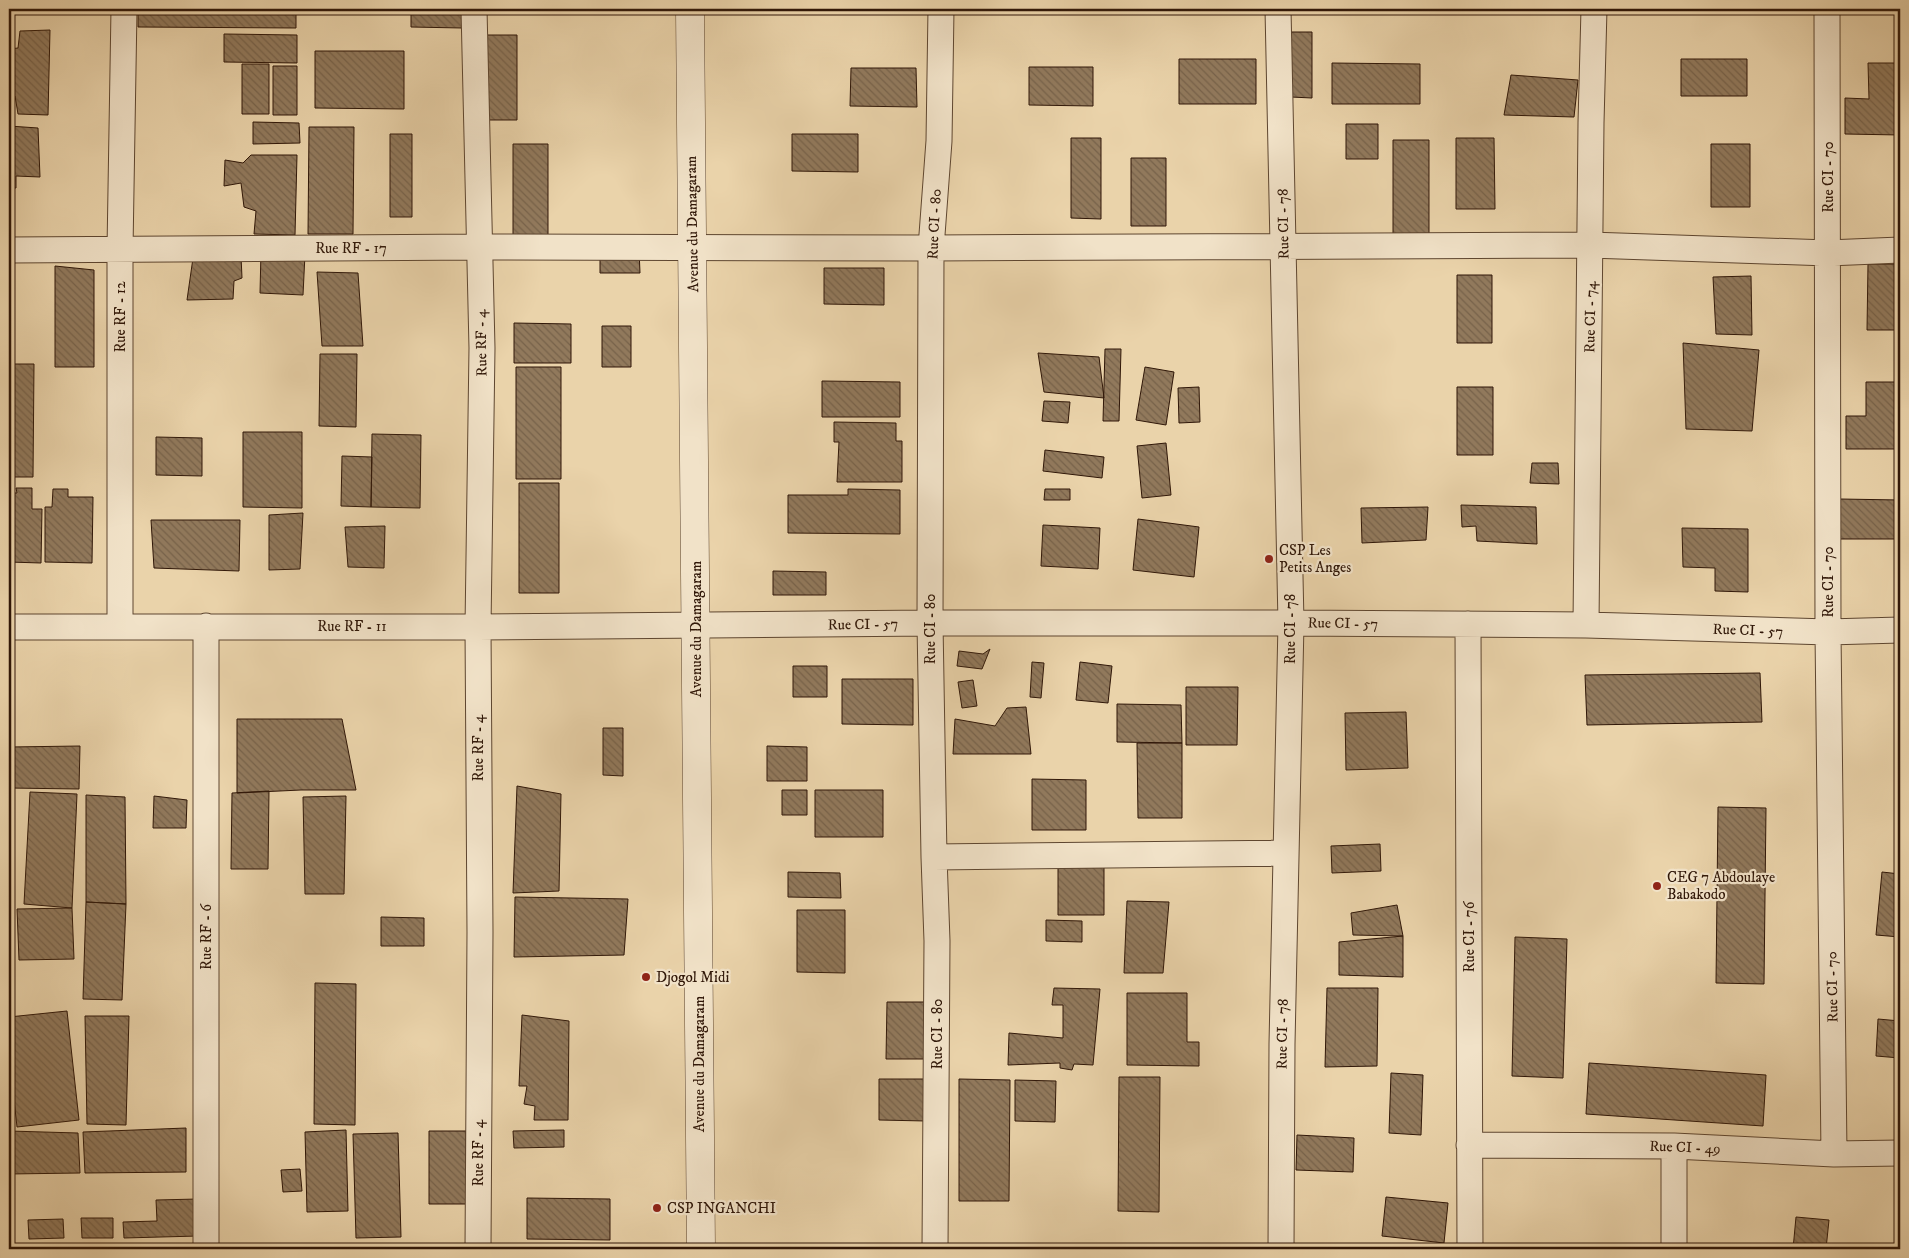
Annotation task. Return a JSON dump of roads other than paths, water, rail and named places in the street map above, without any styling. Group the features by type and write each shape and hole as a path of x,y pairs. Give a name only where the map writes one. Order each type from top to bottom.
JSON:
{"street":[{"name":"Rue RF - 12","path":"120,626 120,249 124,9"},
{"name":"Rue RF - 4","path":"474,9 482,408 478,627 480,922 478,1249"},
{"name":"Avenue du Damagaram","path":"690,9 701,1249"},
{"name":"Rue CI - 80","path":"935,1249 937,941 930,623 931,248 939,141 941,9"},
{"name":"Rue CI - 78","path":"1278,9 1291,623 1282,1044 1280,1249"},
{"name":"Rue CI - 74","path":"1586,624 1594,9"},
{"name":"Rue CI - 70","path":"1827,9 1828,632 1834,1154"},
{"name":"Rue RF - 17","path":"9,250 693,246 931,248 1590,245 1828,252 1900,250"},
{"name":"Rue CI - 57","path":"696,626 930,623 1291,623 1586,624 1828,632 1900,630"},
{"name":"Rue CI - 76","path":"1468,624 1470,1249"},
{"name":"Rue RF - 6","path":"206,626 206,1249"},
{"name":"Rue RF - 11","path":"9,627 696,626"},
{"path":"934,857 1286,853"},
{"name":"Rue CI - 49","path":"1469,1145 1674,1146 1834,1154 1900,1153"},
{"path":"1674,1146 1674,1249"}],"place":[{"name":"CSP Les Petits Anges","path":"1269,559"},
{"name":"CEG 7 Abdoulaye Babakodo","path":"1657,886"},
{"name":"Djogol Midi","path":"646,977"},
{"name":"CSP INGANCHI","path":"657,1208"}]}
